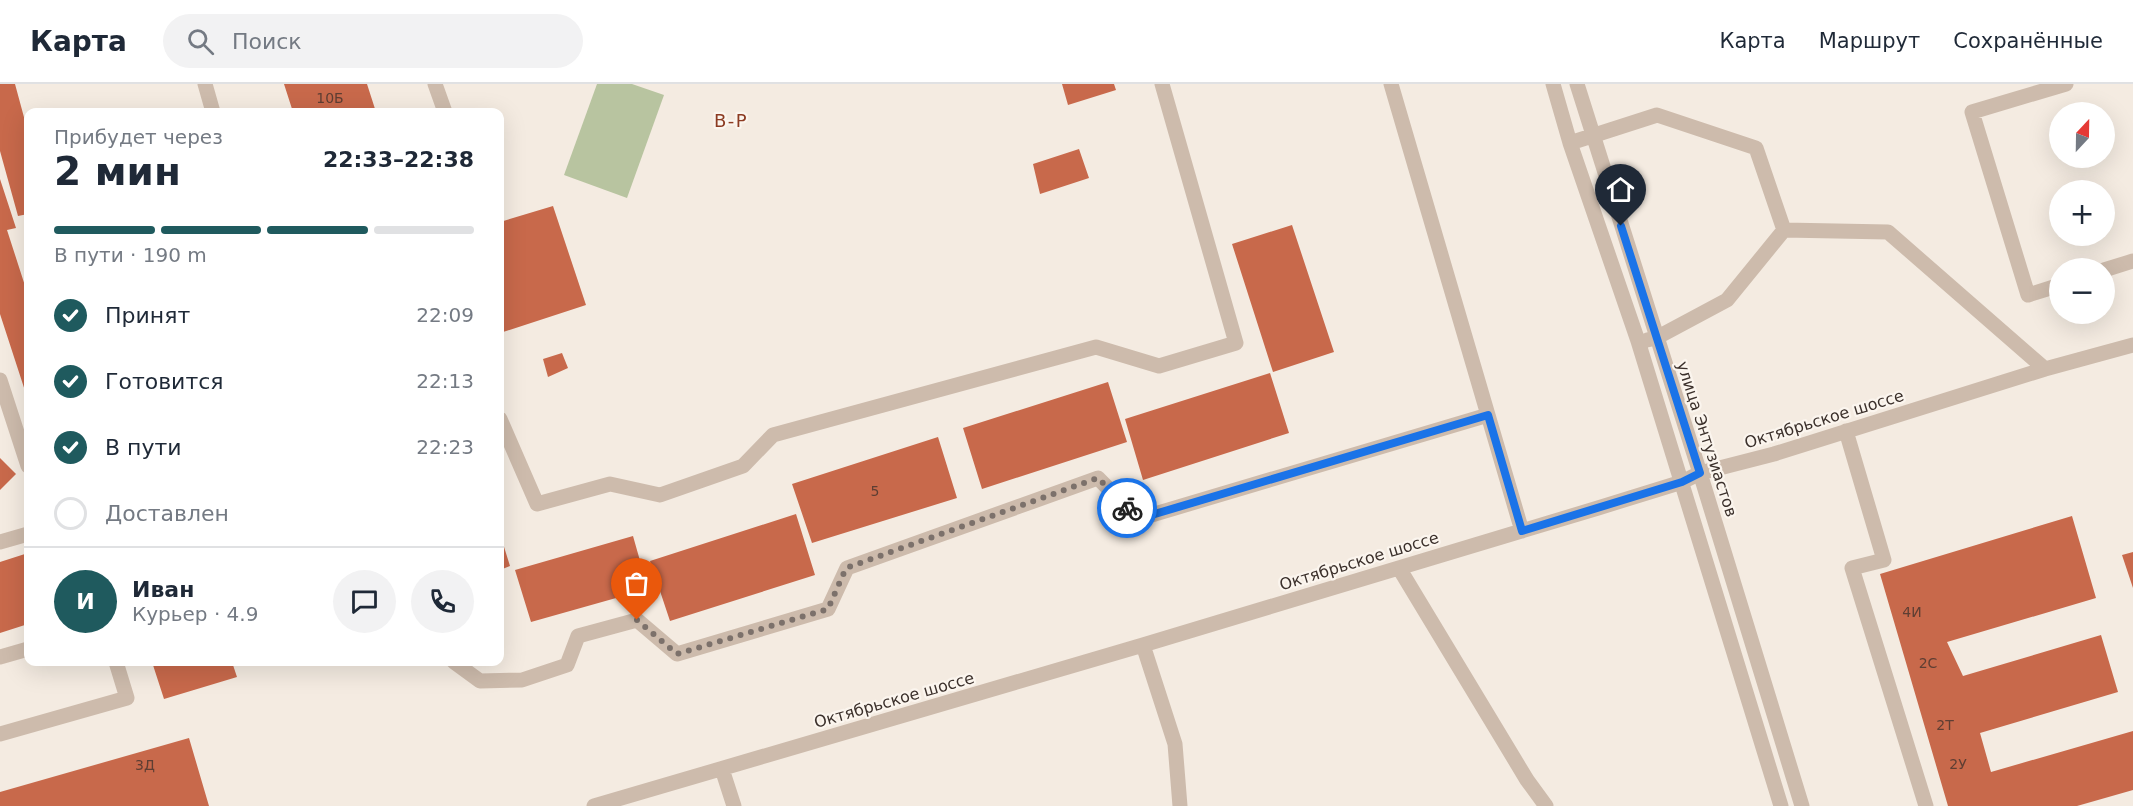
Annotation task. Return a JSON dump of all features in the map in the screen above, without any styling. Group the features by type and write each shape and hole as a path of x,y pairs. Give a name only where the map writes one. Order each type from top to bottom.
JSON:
{"street":[{"path":"205,84 212,108"},
{"path":"435,84 444,108"},
{"path":"504,428 537,504 610,484 660,495 743,466 773,435 1096,347 1159,366 1236,343 1162,84"},
{"path":"1392,84 1522,531"},
{"path":"1553,84 1570,143 1638,341 1781,806"},
{"name":"улица Энтузиастов","path":"1577,84 1802,806"},
{"path":"2049,288 2028,294 1972,112 2067,84"},
{"path":"1570,143 1657,115 1756,148 1784,230"},
{"path":"1638,341 1656,338 1727,300 1784,230"},
{"path":"1784,230 1888,232 2045,369"},
{"path":"2115,267 2133,261"},
{"name":"Октябрьское шоссе","path":"594,806 1143,645 1682,482 1700,473 1774,454 2045,369 2133,345"},
{"path":"0,380 24,454"},
{"path":"459,666 480,681 522,680 567,665 578,636 637,620 677,654 828,609 846,568 1098,478 1138,519 1488,415"},
{"path":"1846,431 1884,560 1852,568 1926,806"},
{"path":"0,542 24,535"},
{"path":"1399,568 1527,780 1546,806"},
{"path":"1143,645 1175,744 1180,806"},
{"path":"0,657 24,650"},
{"path":"0,734 127,698 117,666"},
{"path":"722,769 734,806"}],"green space":[{"path":"597,84 632,84 664,95 627,198 564,175"}],"building":[{"path":"0,84 15,84 24,117 24,215 18,216 0,151"},
{"path":"284,84 367,84 375,108 292,108"},
{"path":"1062,84 1114,84 1116,90 1068,105"},
{"path":"1079,149 1089,178 1040,194 1033,164"},
{"path":"0,179 16,228 7,230 24,283 24,388 0,314"},
{"path":"553,206 586,305 504,332 504,221"},
{"path":"1292,225 1334,352 1273,372 1232,244"},
{"path":"562,353 568,368 548,377 543,359"},
{"path":"1270,373 1289,433 1143,480 1125,419"},
{"path":"1108,382 1127,442 982,489 963,428"},
{"path":"938,437 957,498 812,543 792,484"},
{"path":"0,458 16,474 0,490"},
{"path":"796,514 815,575 670,621 650,561"},
{"path":"2072,516 2096,598 1947,642 1963,676 2101,635 2118,692 1980,733 1991,772 2133,731 2133,790 2077,806 1948,806 1880,574"},
{"path":"633,536 648,589 531,622 515,570"},
{"path":"504,547 510,566 504,568"},
{"path":"2133,552 2133,588 2122,555"},
{"path":"24,554 24,625 0,633 0,562"},
{"path":"153,666 233,666 237,677 164,699"},
{"path":"189,738 209,806 0,806 0,792"}],"way so far":[{"path":"637,620 677,654 828,609 846,568 1098,478 1127,508"}],"district":[{"name":"В-Р","path":"731,120"}],"route":[{"path":"1127,508 1138,519 1488,415 1522,531 1682,482 1700,473 1621,226"}]}
